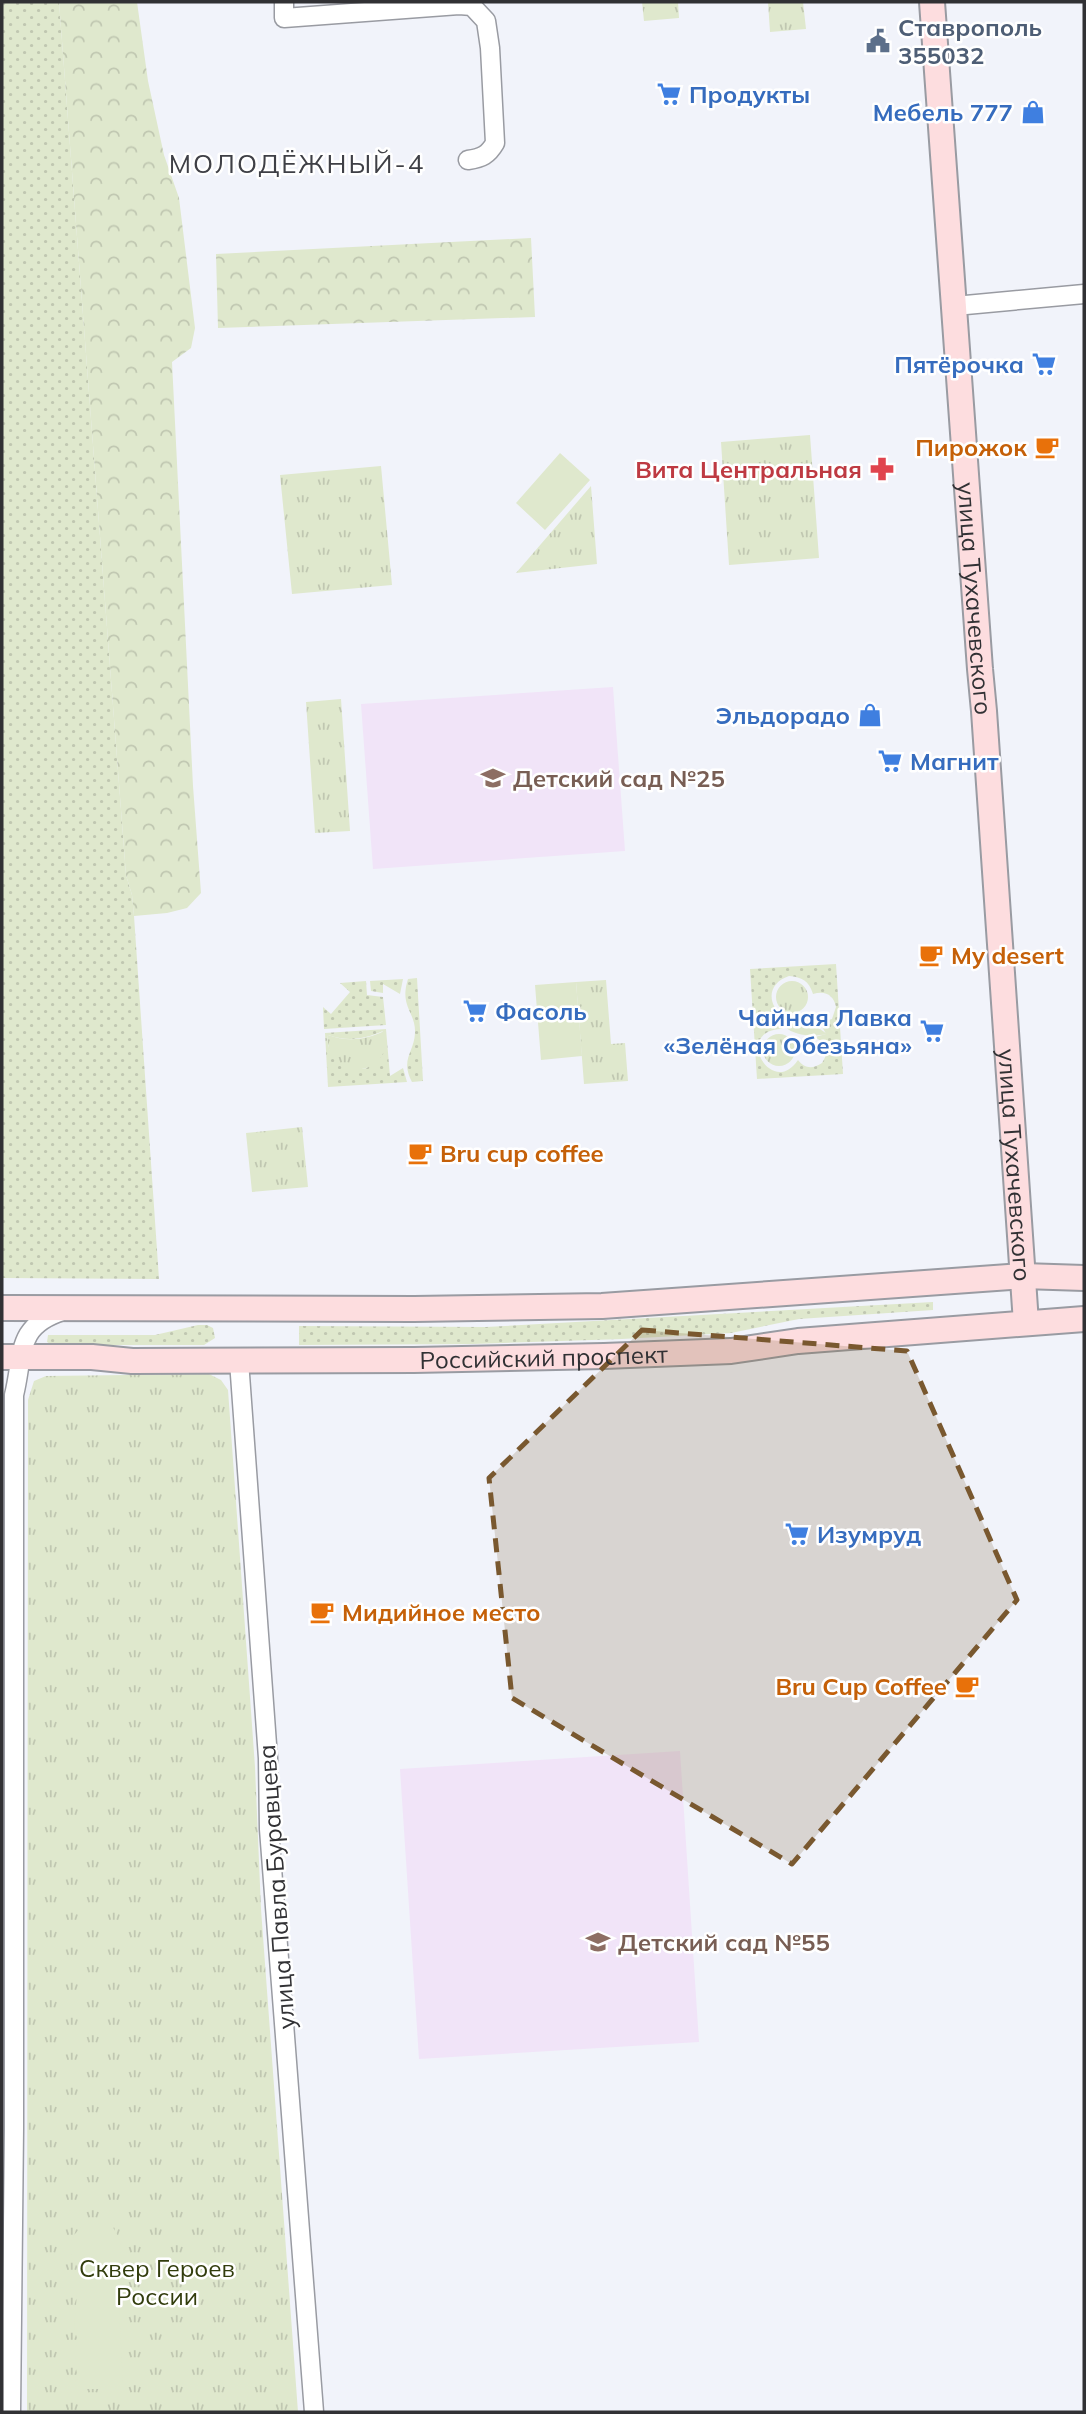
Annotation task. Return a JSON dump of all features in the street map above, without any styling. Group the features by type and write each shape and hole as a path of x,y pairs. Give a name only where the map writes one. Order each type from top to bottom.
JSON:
{"main road":[{"name":"улица Тухачевского","path":"932,2 1026,1323"},
{"name":"Российский проспект","path":"2,1308 414,1309 602,1306 1023,1276 1084,1278"},
{"name":"Российский проспект","path":"11,1357 92,1357 132,1361 536,1359 730,1351 798,1341 1084,1319"}],"street":[{"path":"284,10 472,6 486,21 495,143 490,152 480,159 468,160"},
{"path":"955,306 1084,294"},
{"path":"10,1407 20,1373 11,1357 30,1330 49,1315 71,1308"},
{"name":"улица Павла Буравцева","path":"239,1361 268,1758 269,1829 314,2412"},
{"path":"2,1376 10,1407 14,1819 11,2412"},
{"path":"2,1745 13,1723"},
{"path":"2,1805 14,1819"}],"highlighted area":[{"path":"642,1330 907,1351 1017,1600 792,1864 512,1698 489,1478"}],"shaded area":[{"name":"Детский сад №25","path":"613,687 625,851 373,869 361,704"},
{"path":"680,1751 699,2042 419,2059 400,1769"}],"green space":[{"path":"2,2 59,2 126,875 134,916 159,1279 2,1278"},
{"path":"59,2 137,2 148,81 164,155 179,198 195,328 191,348 172,362 193,786 201,893 187,908 167,913 134,916 126,875"},
{"path":"642,2 678,2 679,18 644,21"},
{"path":"768,2 803,2 806,29 770,32"},
{"path":"531,238 535,317 218,328 216,254"},
{"path":"810,435 819,558 729,565 721,442"},
{"path":"560,453 590,480 545,530 516,503"},
{"path":"381,466 392,585 292,594 280,475"},
{"path":"591,486 597,564 516,573"},
{"path":"341,699 350,831 315,833 306,702"},
{"path":"836,964 843,1074 757,1079 750,969","holes":["789,976 807,983 813,994 828,994 836,1007 832,1019 820,1023 826,1034 815,1037 826,1049 822,1063 809,1067 798,1060 788,1070 778,1072 769,1068 758,1050 760,1040 767,1033 781,1029 783,1017 774,1006 772,994 777,983"]},
{"path":"417,978 423,1081 412,1082 407,1062 415,1026 405,996 408,979"},
{"path":"403,979 400,994 383,984 383,993 371,991 370,981"},
{"path":"606,980 611,1044 625,1043 628,1081 584,1084 576,982"},
{"path":"366,981 367,995 383,997 386,1025 324,1029 323,1007 331,1014 350,992 340,983"},
{"path":"792,981 803,986 808,997 803,1008 792,1013 781,1008 776,997 781,986"},
{"path":"576,982 582,1056 541,1060 535,985"},
{"path":"784,1016 787,1020 808,1023 827,1034 804,1035 785,1027 781,1029 778,1021"},
{"path":"386,1029 390,1076 403,1068 407,1082 328,1087 325,1033","holes":["383,1031 367,1068 352,1068 338,1062 330,1050 328,1035 356,1039"]},
{"path":"384,1031 385,1046 380,1058 371,1066 347,1068 337,1062 330,1051 328,1035 356,1039"},
{"path":"779,1034 790,1039 795,1050 790,1061 779,1066 768,1061 763,1050 768,1039"},
{"path":"302,1127 308,1187 252,1192 246,1133"},
{"path":"933,1302 933,1310 799,1319 731,1333 473,1344 299,1345 299,1326 486,1327"},
{"path":"198,1325 213,1328 215,1338 204,1345 52,1345 47,1342 48,1335 155,1335"},
{"name":"Сквер Героев России","path":"209,1374 221,1380 228,1390 255,1767 261,1909 298,2412 27,2412 28,1400 34,1381 46,1376"},
{"path":"84,2224 111,2224 122,2243 119,2245 121,2250 115,2276 123,2382 119,2389 79,2389 75,2382 78,2378 75,2364 77,2338 74,2328 79,2271 71,2253 71,2243"}],"place":[{"name":"Ставрополь 355032","path":"878,41"},
{"name":"Продукты","path":"669,94"},
{"name":"Мебель 777","path":"1033,112"},
{"name":"Пятёрочка","path":"1044,364"},
{"name":"Пирожок","path":"1047,447"},
{"name":"Вита Центральная","path":"882,469"},
{"name":"Эльдорадо","path":"870,715"},
{"name":"Магнит","path":"890,761"},
{"name":"Детский сад №25","path":"493,778"},
{"name":"My desert","path":"931,955"},
{"name":"Фасоль","path":"475,1011"},
{"name":"Чайная Лавка «Зелёная Обезьяна»","path":"932,1031"},
{"name":"Bru cup coffee","path":"420,1153"},
{"name":"Изумруд","path":"797,1534"},
{"name":"Мидийное место","path":"322,1612"},
{"name":"Bru Cup Coffee","path":"967,1686"},
{"name":"Детский сад №55","path":"598,1942"}],"district":[{"name":"МОЛОДЁЖНЫЙ-4","path":"297,163"}]}
